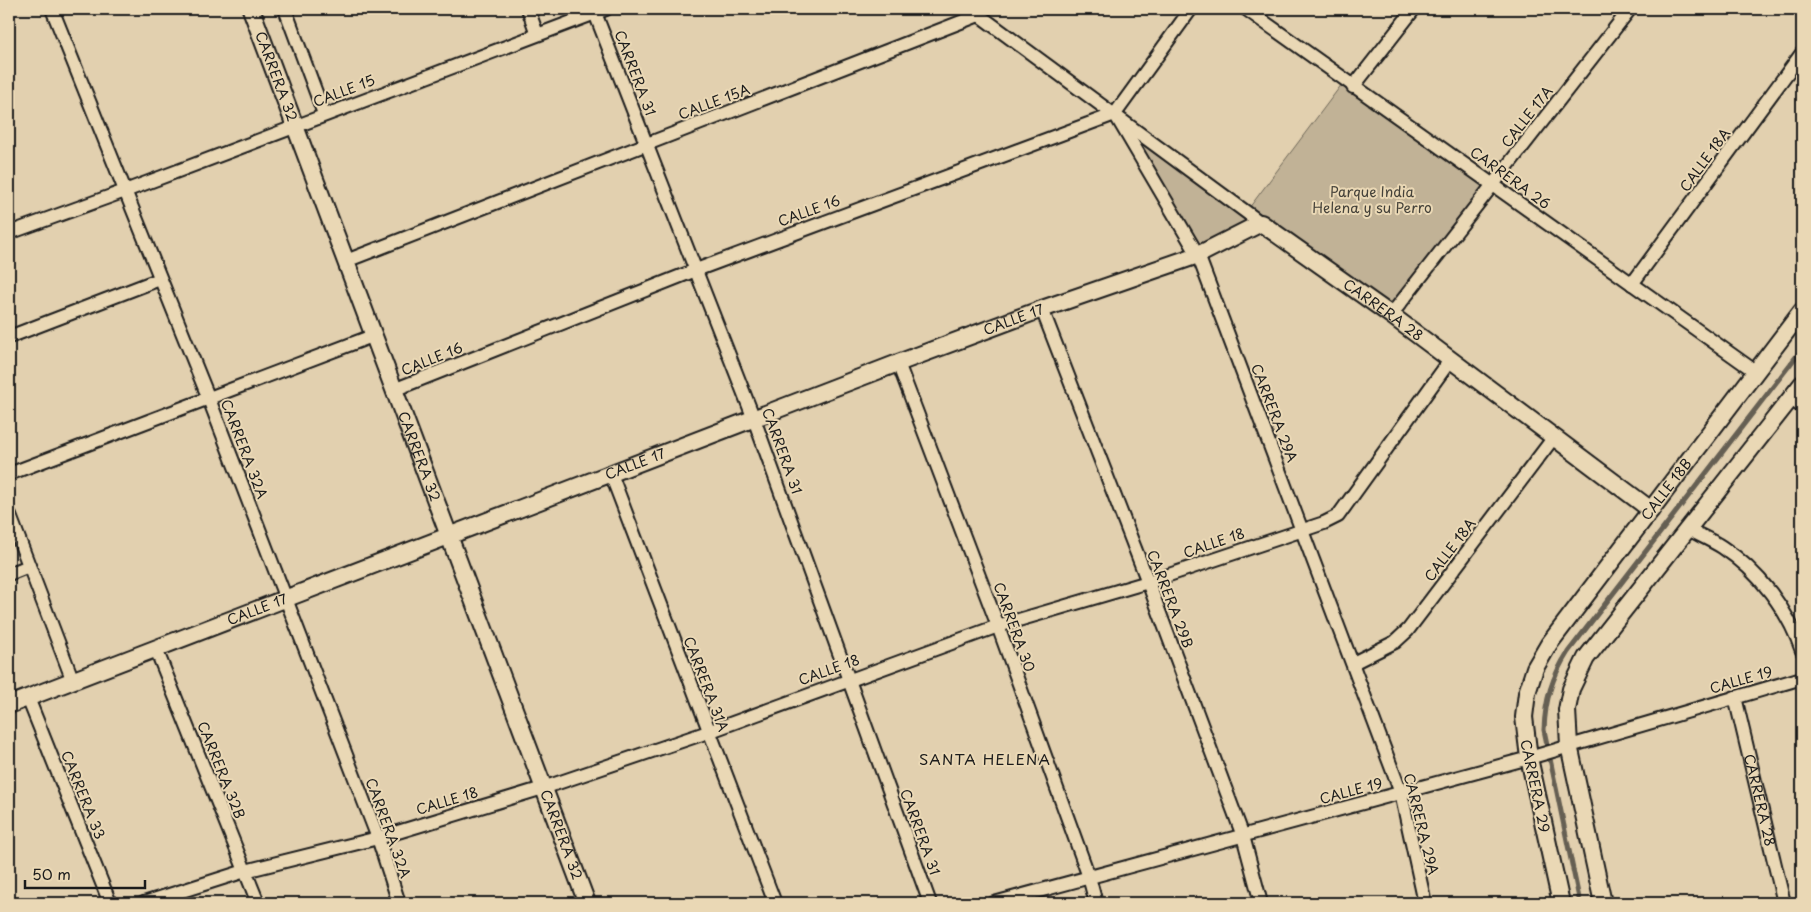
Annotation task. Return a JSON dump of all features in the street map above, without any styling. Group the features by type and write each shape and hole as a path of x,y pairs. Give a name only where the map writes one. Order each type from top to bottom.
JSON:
{"street":[{"name":"CARRERA 32A","path":"52,9 209,399 378,838 399,903"},
{"name":"CARRERA 32","path":"251,9 396,389 587,903"},
{"path":"285,9 324,114"},
{"path":"528,9 537,34"},
{"path":"1115,114 1191,9"},
{"name":"CARRERA 26","path":"1246,9 1756,372"},
{"path":"1354,86 1414,9"},
{"name":"CALLE 17A","path":"1392,315 1630,9"},
{"name":"CALLE 15","path":"9,233 600,11"},
{"name":"CARRERA 31","path":"600,11 647,145 754,419 930,903"},
{"name":"CARRERA 29A","path":"978,12 1115,114 1198,255 1353,663 1400,793 1426,903"},
{"name":"CALLE 15A","path":"346,260 647,145 978,12"},
{"name":"CALLE 18A","path":"1632,284 1802,53"},
{"name":"CARRERA 28","path":"1115,114 1261,223 1392,315 1651,510"},
{"name":"CALLE 16","path":"396,389 696,270 1115,114"},
{"name":"CALLE 17","path":"9,705 450,537 898,363 1042,309 1198,255 1261,223"},
{"path":"9,337 160,279"},
{"name":"CARRERA 29B","path":"1042,309 1148,582 1243,836 1261,903"},
{"name":"CALLE 18B","path":"1535,668 1549,644 1802,312"},
{"path":"9,474 375,335"},
{"name":"CALLE 18","path":"144,903 245,871 378,838 543,788 708,732 848,679 998,626 1148,582 1301,529 1324,523 1338,516 1451,359"},
{"name":"CARRERA 30","path":"898,363 998,626 1089,877 1096,903"},
{"path":"1603,903 1563,747 1571,689 1586,658 1688,529 1797,402 1802,384"},
{"name":"CALLE 18A","path":"1353,663 1395,642 1408,630 1554,437"},
{"name":"CARRERA 31A","path":"611,474 708,732 775,903"},
{"path":"9,513 73,681"},
{"path":"1688,529 1722,547 1752,572 1778,602 1797,636 1802,651"},
{"path":"9,574 29,566"},
{"name":"CARRERA 32B","path":"156,649 258,903"},
{"name":"CARRERA 29","path":"1535,668 1526,693 1524,718 1561,903"},
{"name":"CALLE 19","path":"994,903 1400,793 1802,678"},
{"name":"CARRERA 28","path":"1735,697 1784,903"},
{"name":"CARRERA 33","path":"28,698 110,903"}],"green space":[{"name":"Parque India Helena y su Perro","path":"1345,80 1493,184 1391,315 1261,223 1198,255 1115,114 1246,212"}],"waterway":[{"path":"1580,903 1544,730 1546,709 1554,680 1568,652 1802,349"}],"district":[{"name":"SANTA HELENA","path":"985,760"}]}
